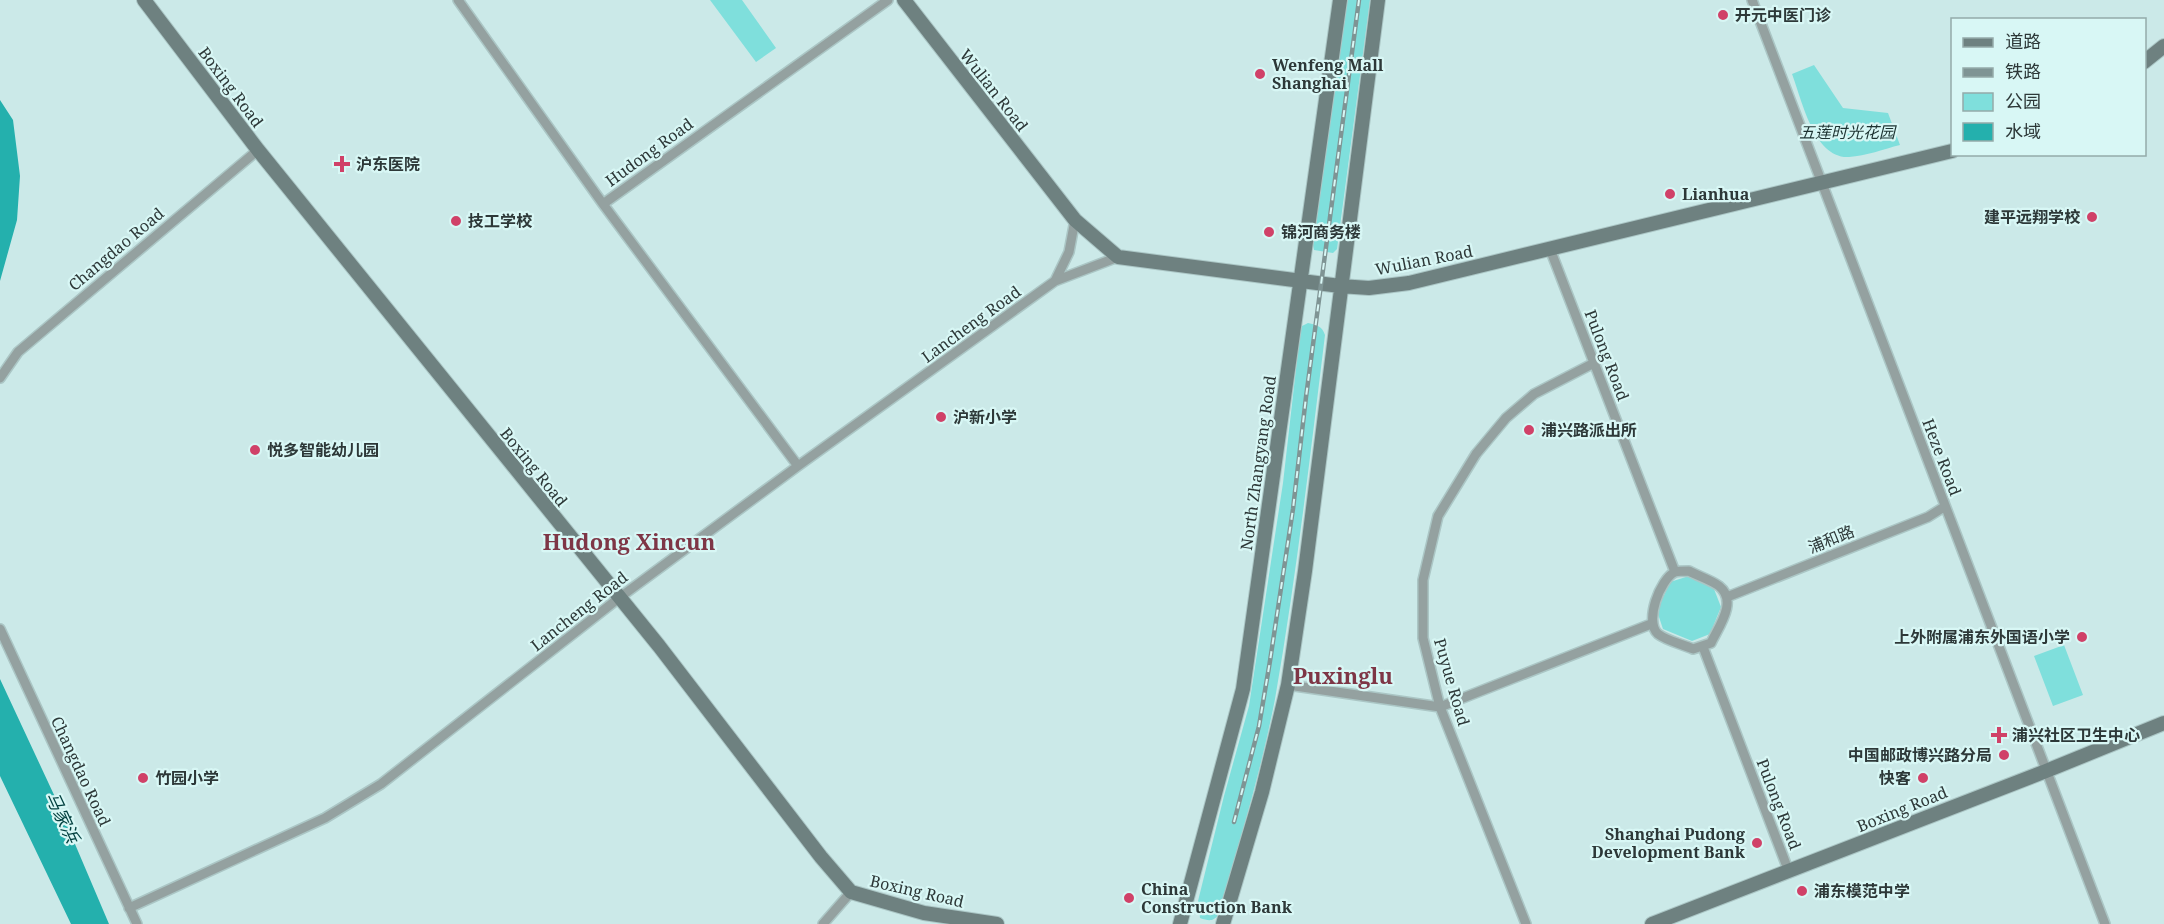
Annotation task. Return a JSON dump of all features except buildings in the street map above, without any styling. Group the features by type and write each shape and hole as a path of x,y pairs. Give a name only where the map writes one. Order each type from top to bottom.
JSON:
{"street":[{"name":"Boxing Road","path":"144,0 258,150 659,646 821,857 851,892 924,913 997,924"},
{"name":"Hudong Road","path":"458,0 603,204 888,0"},
{"name":"Wulian Road","path":"903,0 1075,220 1118,257 1340,286 1369,288 1409,283 1951,152"},
{"name":"North Zhangyang Road","path":"1180,924 1243,689 1340,0"},
{"path":"1223,924 1262,792 1288,685 1378,0"},
{"name":"Heze Road","path":"1752,0 2105,924"},
{"path":"2146,61 2164,46"},
{"name":"Changdao Road","path":"0,378 18,352 258,150"},
{"path":"603,204 798,466"},
{"name":"Lancheng Road","path":"1055,281 1069,252 1075,220"},
{"name":"Pulong Road","path":"1550,249 1675,572"},
{"name":"Lancheng Road","path":"129,908 325,818 381,784 619,598 1055,281 1118,257"},
{"name":"Puyue Road","path":"1526,924 1440,707 1423,638 1423,580 1438,516 1476,454 1506,418 1534,394 1594,363"},
{"name":"浦和路","path":"1727,597 1928,517 1944,507"},
{"path":"1689,571 1720,587 1727,597 1728,610 1711,643 1703,647 1693,649 1658,633 1652,624 1652,612 1665,581 1675,572 1689,571"},
{"path":"1288,685 1440,707 1652,624"},
{"name":"Changdao Road","path":"0,629 137,924"},
{"name":"Pulong Road","path":"1703,647 1789,872"},
{"name":"Boxing Road","path":"1652,924 2164,723"},
{"path":"823,924 851,892"}],"green space":[{"path":"710,0 742,0 776,48 756,62"},
{"path":"1347,0 1370,0 1337,249 1333,253 1314,250 1313,245"},
{"name":"五莲时光花园","path":"1814,65 1843,108 1888,113 1900,145 1849,157 1837,155 1827,149 1811,126 1792,74"},
{"path":"1308,323 1319,326 1325,335 1283,654 1256,780 1219,914 1213,920 1206,920 1200,918 1198,901 1249,706 1283,483 1300,334 1302,326"},
{"path":"1689,576 1714,589 1721,607 1710,634 1692,641 1663,629 1657,611 1670,582"},
{"path":"2064,645 2083,695 2053,706 2034,656"}],"water":[{"path":"0,100 13,120 20,176 17,220 0,281"},
{"name":"马家浜","path":"0,679 55,797 109,924 71,924 0,776"}],"railway":[{"path":"1234,822 1259,726 1270,661 1293,509 1359,0"}],"place":[{"name":"开元中医门诊","path":"1723,15"},
{"name":"Wenfeng Mall Shanghai","path":"1260,74"},
{"name":"沪东医院","path":"342,164"},
{"name":"Lianhua","path":"1670,194"},
{"name":"建平远翔学校","path":"2092,217"},
{"name":"技工学校","path":"456,221"},
{"name":"锦河商务楼","path":"1269,232"},
{"name":"沪新小学","path":"941,417"},
{"name":"浦兴路派出所","path":"1529,430"},
{"name":"悦多智能幼儿园","path":"255,450"},
{"name":"上外附属浦东外国语小学","path":"2082,637"},
{"name":"浦兴社区卫生中心","path":"1999,735"},
{"name":"中国邮政博兴路分局","path":"2004,755"},
{"name":"竹园小学","path":"143,778"},
{"name":"快客","path":"1923,778"},
{"name":"Shanghai Pudong Development Bank","path":"1757,843"},
{"name":"浦东模范中学","path":"1802,891"},
{"name":"China Construction Bank","path":"1129,898"}],"district":[{"name":"Hudong Xincun","path":"629,541"},
{"name":"Puxinglu","path":"1343,675"}]}
